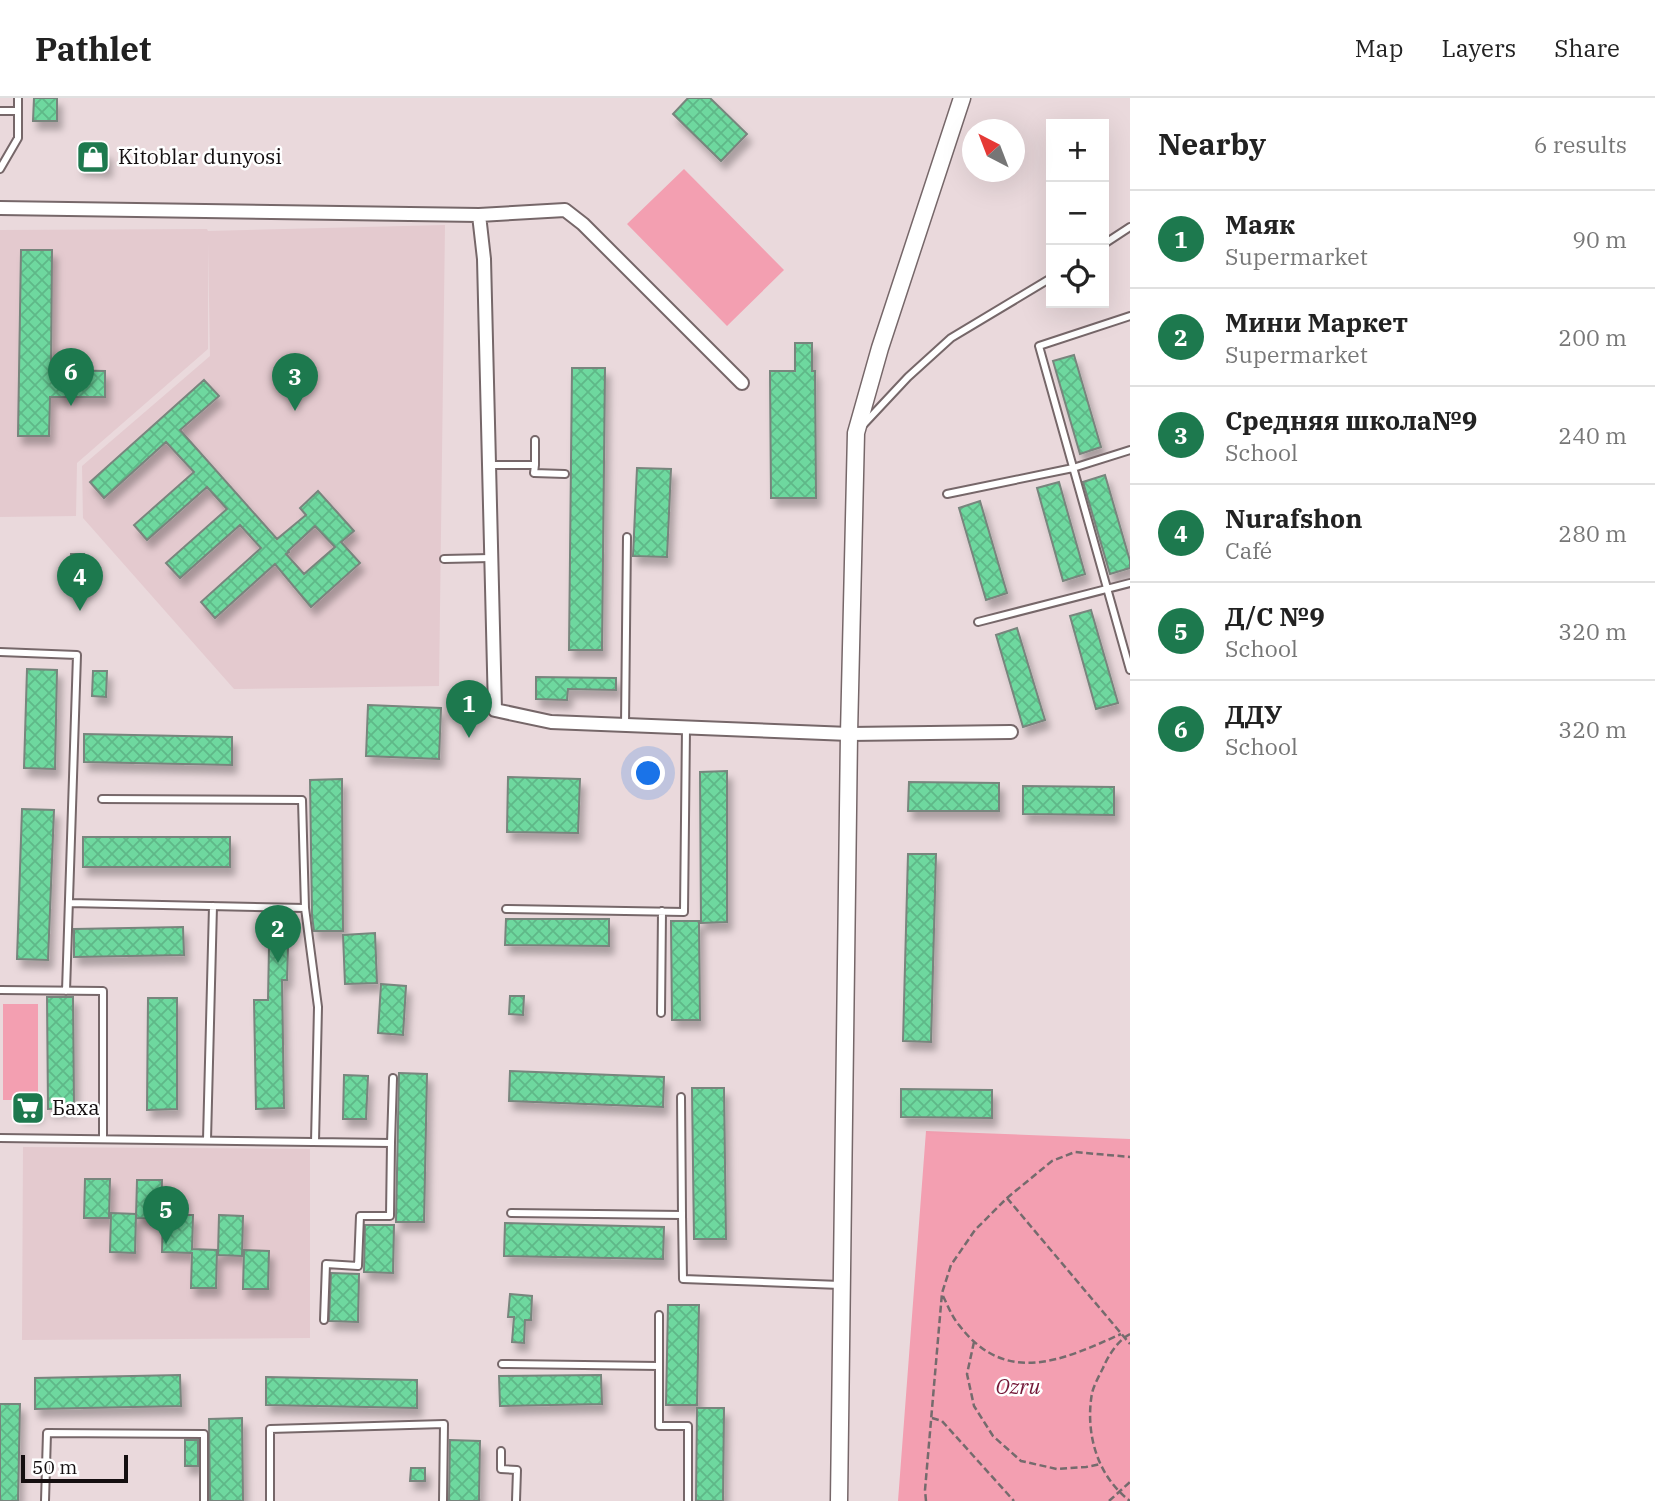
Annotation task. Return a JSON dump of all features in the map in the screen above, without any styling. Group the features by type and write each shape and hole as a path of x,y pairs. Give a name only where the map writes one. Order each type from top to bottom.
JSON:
{"street":[{"path":"839,1501 849,734 856,433 880,348 962,98"},
{"path":"0,208 479,215 565,211 583,224 742,383"},
{"path":"479,215 484,259 495,710 551,722 849,734 1011,732"}],"lane":[{"path":"0,169 18,138 18,98"},
{"path":"0,111 18,111"},
{"path":"1109,241 1130,227"},
{"path":"856,433 908,377 951,338 1046,281"},
{"path":"1130,316 1039,346 1130,670"},
{"path":"535,440 534,473 565,474"},
{"path":"947,495 1073,468 1130,450"},
{"path":"489,465 535,466"},
{"path":"625,725 627,537"},
{"path":"444,559 491,558"},
{"path":"978,622 1130,583"},
{"path":"0,652 77,655 66,991"},
{"path":"506,909 684,912 686,727"},
{"path":"102,799 302,800 305,908 317,1007 314,1142"},
{"path":"69,903 305,908"},
{"path":"206,1140 213,906"},
{"path":"661,1013 662,911"},
{"path":"0,990 103,991 103,1139"},
{"path":"324,1320 326,1264 358,1266 359,1216 390,1216 393,1078"},
{"path":"681,1097 683,1279 842,1285"},
{"path":"0,1138 391,1143"},
{"path":"511,1213 682,1215"},
{"path":"659,1315 659,1426 688,1426 688,1501"},
{"path":"502,1364 659,1366"},
{"path":"270,1501 270,1429 444,1424 443,1501"},
{"path":"45,1501 47,1433 204,1434 204,1501"},
{"path":"501,1451 501,1469 517,1470 516,1501"}],"path":[{"path":"926,1501 942,1293 951,1265 975,1230 1007,1198 1052,1161 1075,1152 1130,1157"},
{"path":"1007,1198 1130,1344"},
{"path":"942,1293 957,1324 974,1342 998,1358 1031,1364 1058,1359 1130,1334"},
{"path":"1123,1336 1106,1360 1093,1390 1089,1423 1096,1455 1119,1492 1130,1501"},
{"path":"974,1342 967,1374 974,1406 993,1436 1021,1461 1057,1468 1101,1464"},
{"path":"932,1418 942,1421 1014,1501"},
{"path":"1111,1500 1130,1482"}],"shaded area":[{"path":"445,225 439,686 234,689 83,518 82,466 210,356 208,243 208,349 77,463 76,516 0,517 0,230 208,231"},
{"path":"23,1147 310,1149 310,1338 22,1340"}],"green space":[{"path":"684,169 784,270 727,326 627,224"},
{"path":"3,1004 38,1004 38,1100 3,1100"},
{"name":"Ozru","path":"926,1131 1130,1139 1130,1501 898,1501"}],"building":[{"path":"34,98 57,98 57,121 33,121"},
{"path":"688,98 710,98 747,134 721,161 673,114"},
{"name":"Kitoblar dunyosi","path":"79,150 107,152 107,169 79,167"},
{"path":"21,250 52,250 51,370 105,371 105,397 50,397 49,436 18,436"},
{"path":"795,343 812,343 812,371 815,371 816,498 771,498 770,371 795,371"},
{"path":"1074,355 1101,447 1080,454 1053,361"},
{"path":"572,368 605,368 602,650 569,650"},
{"path":"204,380 219,396 180,430 277,539 306,515 300,508 318,491 354,531 341,542 360,563 311,607 275,564 215,618 201,602 261,548 240,525 180,578 166,563 227,509 207,487 147,540 134,525 194,472 166,442 104,498 90,482","holes":["315,526 335,547 304,574 286,554"]},
{"path":"637,468 671,469 667,557 633,556"},
{"path":"1105,475 1130,561 1130,568 1110,574 1083,482"},
{"path":"1059,482 1085,574 1063,581 1037,488"},
{"path":"980,501 1007,593 986,600 959,508"},
{"path":"71,554 84,554 84,588 71,588"},
{"path":"1091,610 1118,703 1096,709 1070,616"},
{"path":"1017,628 1045,720 1023,727 996,635"},
{"path":"27,669 57,670 55,769 24,768"},
{"path":"93,671 107,671 106,697 92,696"},
{"path":"536,677 616,678 616,690 568,689 567,700 536,699"},
{"path":"368,705 441,708 439,759 366,756"},
{"path":"84,734 232,737 232,765 84,762"},
{"path":"727,771 727,922 701,923 700,772"},
{"path":"508,777 580,779 578,833 507,832"},
{"path":"342,779 343,931 314,931 310,780"},
{"path":"909,782 999,783 999,811 908,811"},
{"path":"1023,786 1114,787 1114,815 1023,814"},
{"path":"22,809 54,810 48,960 17,959"},
{"path":"83,837 230,837 230,867 83,867"},
{"path":"908,854 936,854 931,1042 903,1041"},
{"path":"506,919 609,919 609,946 505,945"},
{"path":"671,921 699,921 700,1020 672,1020"},
{"path":"183,927 184,955 74,957 74,929"},
{"path":"375,933 377,983 345,984 343,935"},
{"path":"269,946 288,947 287,980 282,980 284,1108 256,1109 254,1000 268,1000"},
{"path":"381,984 406,986 403,1035 378,1033"},
{"path":"510,996 524,996 523,1015 509,1014"},
{"path":"47,997 73,997 74,1108 48,1109"},
{"path":"148,998 177,998 177,1109 147,1110"},
{"path":"510,1071 664,1077 663,1107 509,1101"},
{"path":"399,1073 427,1074 424,1222 396,1222"},
{"path":"344,1075 368,1076 366,1119 343,1119"},
{"path":"692,1088 724,1088 726,1239 694,1239"},
{"path":"901,1089 992,1090 992,1118 901,1117"},
{"name":"Баха","path":"37,1102 38,1114 19,1114 19,1103"},
{"path":"85,1179 110,1179 109,1218 84,1218"},
{"path":"137,1180 162,1180 161,1219 136,1218"},
{"path":"111,1213 136,1214 135,1253 110,1252"},
{"path":"163,1215 193,1215 192,1249 217,1250 216,1288 191,1288 192,1253 162,1252"},
{"path":"219,1215 243,1216 242,1256 218,1255"},
{"path":"505,1223 664,1227 663,1259 504,1256"},
{"path":"365,1225 394,1225 393,1273 364,1272"},
{"path":"244,1250 269,1251 268,1289 243,1289"},
{"path":"331,1273 359,1274 358,1322 329,1321"},
{"path":"510,1294 532,1296 531,1320 525,1320 524,1343 512,1342 514,1317 508,1317"},
{"path":"668,1305 699,1305 697,1405 666,1405"},
{"path":"180,1375 181,1406 35,1409 35,1378"},
{"path":"601,1375 602,1404 500,1406 499,1376"},
{"path":"266,1377 417,1380 417,1408 266,1405"},
{"path":"0,1404 20,1404 18,1501 0,1501"},
{"path":"697,1408 724,1408 723,1501 696,1501"},
{"path":"242,1418 243,1501 210,1501 209,1419"},
{"path":"185,1440 198,1440 198,1466 185,1466"},
{"path":"450,1440 480,1441 479,1501 449,1501"},
{"path":"411,1468 425,1468 425,1481 410,1481"}],"place":[{"name":"Kitoblar dunyosi","path":"93,157"},
{"name":"ДДУ","path":"71,406"},
{"name":"Средняя школа№9","path":"295,411"},
{"name":"Nurafshon","path":"80,611"},
{"name":"Маяк","path":"469,738"},
{"name":"Мини Маркет","path":"278,963"},
{"name":"Баха","path":"28,1108"},
{"name":"Д/С №9","path":"166,1244"}]}
